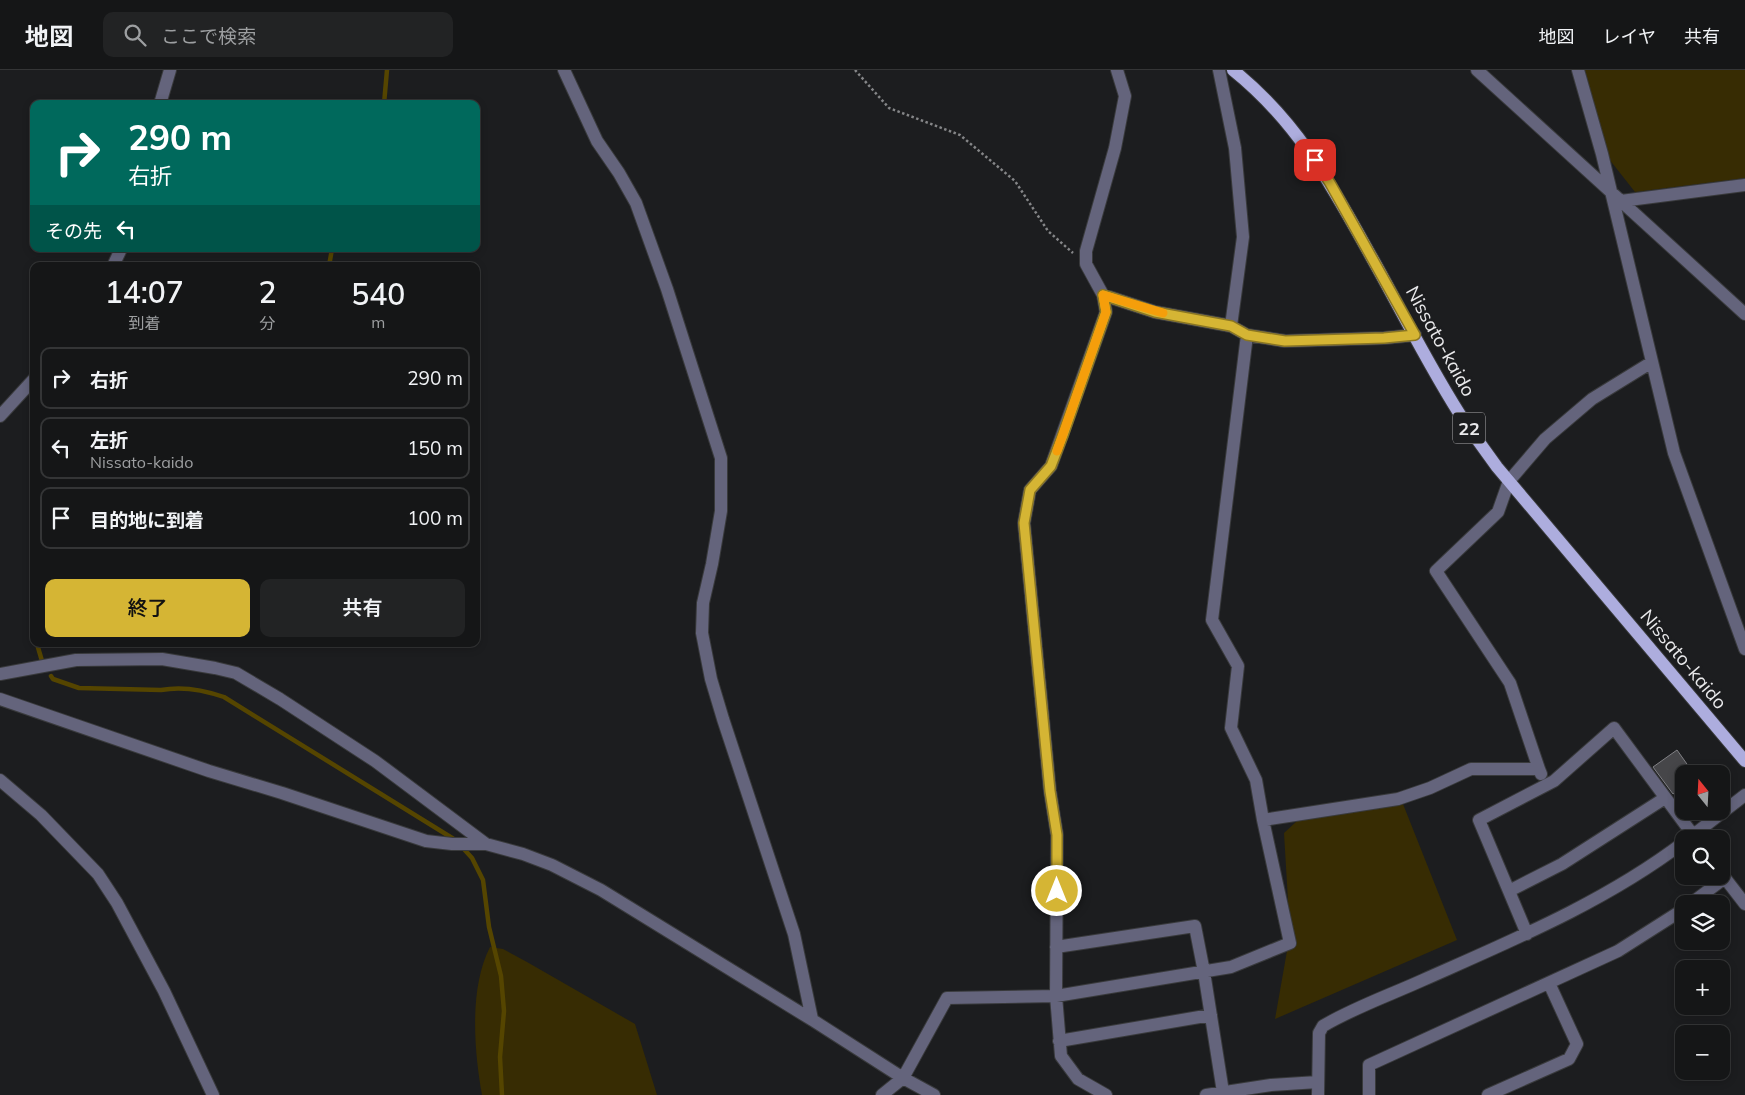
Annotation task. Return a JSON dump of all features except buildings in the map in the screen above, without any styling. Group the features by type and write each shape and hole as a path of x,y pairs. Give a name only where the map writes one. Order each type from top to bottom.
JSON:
{"main road":[{"name":"Nissato-kaido","path":"1232,70 1285,120 1308,148 1330,183 1440,381 1466,424 1509,481 1745,761"}],"street":[{"path":"161,100 170,70"},
{"path":"564,70 597,141 619,173 636,203 667,290 721,458 721,511 703,603 702,633 711,678 723,719 794,934 812,1019"},
{"path":"1106,1095 1078,1079 1061,1056 1056,996 1057,835 1050,791 1024,523 1030,490 1051,466 1106,312 1103,295 1086,264 1086,251 1115,148 1125,96 1117,70"},
{"path":"1219,70 1235,148 1244,238 1231,326"},
{"path":"1477,70 1745,314"},
{"path":"1578,70 1611,192 1674,453 1745,649"},
{"path":"1621,201 1745,185"},
{"path":"1103,295 1155,312 1231,326 1247,335 1285,341 1384,338 1415,335"},
{"path":"882,1095 903,1078 947,998 1056,996 1204,972 1231,967 1290,942 1256,780 1231,728 1238,666 1212,620 1247,335"},
{"path":"1546,785 1510,683 1436,571 1498,512 1509,481 1545,439 1592,399 1652,362"},
{"path":"0,416 30,382"},
{"path":"0,674 76,660 162,658 236,673 280,699 375,761 486,844"},
{"path":"0,699 209,771 426,841 452,844 486,844 523,854 552,865 601,890 812,1019 903,1078 934,1095"},
{"path":"1527,934 1479,820 1554,780 1614,728 1665,798 1685,830"},
{"path":"1263,820 1398,799 1430,788 1471,769 1539,768"},
{"path":"0,780 42,815 98,874 117,903 164,991 213,1095"},
{"path":"1701,830 1745,795"},
{"path":"1509,891 1562,864 1665,798"},
{"path":"1318,1095 1319,1033 1323,1026 1527,934 1596,899 1675,850"},
{"path":"1730,884 1745,904"},
{"path":"1700,895 1712,885"},
{"path":"1369,1095 1369,1065 1618,952 1675,914"},
{"path":"1056,947 1195,926 1223,1092"},
{"path":"1488,1095 1569,1059 1577,1044 1549,983"},
{"path":"1059,1041 1211,1015"},
{"path":"1206,1095 1223,1092 1271,1090 1318,1082"}],"path":[{"path":"855,70 889,108 960,135 1015,181 1048,231 1086,264"}],"shaded area":[{"path":"1585,70 1745,70 1745,178 1635,192 1609,159"},
{"path":"1401,799 1457,940 1275,1019 1290,934 1284,833 1311,808"},
{"path":"490,947 503,949 635,1024 657,1095 482,1095 475,1039 476,1000 483,963"}],"waterway":[{"path":"384,100 387,70"},
{"path":"330,262 331,252"},
{"path":"38,647 42,661"},
{"path":"51,676 53,679 79,688 185,689 209,692 224,697 457,841"},
{"path":"462,847 472,858 483,880 489,927 501,976 504,1011 500,1057 502,1095"}],"slow traffic":[{"path":"1057,451 1106,312 1103,295 1163,313"}],"route":[{"path":"1057,891 1057,835 1050,791 1024,523 1030,490 1051,466 1063,435 1106,312 1103,295 1155,312 1231,326 1247,335 1285,341 1384,338 1415,335 1330,183 1315,160"}]}
